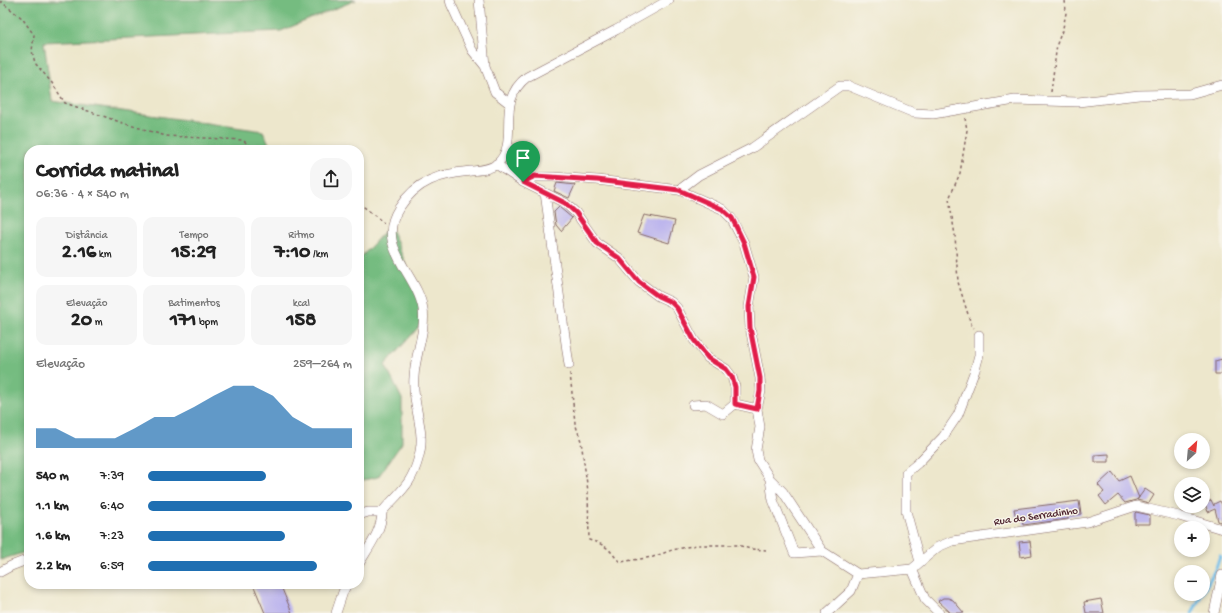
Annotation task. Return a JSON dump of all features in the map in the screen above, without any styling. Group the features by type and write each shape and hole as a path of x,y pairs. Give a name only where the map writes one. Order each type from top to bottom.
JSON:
{"street":[{"path":"450,0 472,50 485,66"},
{"path":"479,0 485,66 495,92 509,103"},
{"path":"364,555 379,529 382,512 410,480 420,454 421,437 414,396 414,376 424,321 422,307 417,292 394,249 391,228 399,208 415,189 430,180 447,174 487,169 496,164 504,154 508,144 509,103 519,83 527,76 616,30 669,0"},
{"path":"679,190 699,175 752,148 840,86 850,86 914,113 933,114 1015,100 1078,102 1139,96 1190,94 1222,85"},
{"path":"496,164 523,182 565,203 576,213 597,243 619,258 639,282 658,296 671,302 677,308 694,340 708,358 726,369 732,377 735,387 735,404 724,414 706,404 693,404"},
{"path":"523,182 535,176 597,180 679,190 722,209 732,218 744,243 754,277 749,307 750,328 760,378 760,391 757,409 760,427 756,450 758,460 770,479 783,492 822,552 858,574 912,569 925,599 939,613"},
{"path":"544,193 569,365"},
{"path":"920,562 906,511 906,472 918,463 943,437 958,415 979,355 979,335"},
{"path":"735,404 757,409"},
{"path":"770,479 773,500 794,553 822,552"},
{"name":"Rua do Serradinho","path":"912,569 938,547 952,541 1088,522 1136,506 1179,516 1222,529"},
{"path":"364,514 368,512 382,512"},
{"path":"0,572 24,561"},
{"path":"828,613 851,591 858,574"},
{"path":"1214,613 1222,577"},
{"path":"336,613 344,589"}],"path":[{"path":"1049,102 1057,44 1063,28 1066,13 1065,0"},
{"path":"0,1 22,18 34,35 32,51 35,63 52,82 65,103 123,124 166,136 243,140 248,145"},
{"path":"963,109 968,130 960,173 949,199 955,235 958,282 971,324 979,335"},
{"path":"364,207 391,228"},
{"path":"569,365 575,423 581,441 588,491 590,540 608,549 620,562 653,557 672,550 697,545 738,545 766,550"}],"green space":[{"path":"0,0 356,0 281,31 44,42 52,101 263,131 270,145 24,145 24,553 0,560"},
{"path":"393,222 391,228 417,292 424,321 385,365 402,399 402,443 378,477 364,480 364,254"}],"building":[{"path":"557,183 575,185 569,198 554,191"},
{"path":"559,207 572,218 561,231 556,225 554,212"},
{"path":"644,215 675,221 669,243 637,233"},
{"path":"1222,359 1222,374 1215,374 1215,361"},
{"path":"1109,454 1109,462 1095,462 1095,455"},
{"path":"1112,472 1119,481 1130,476 1139,498 1125,503 1118,495 1106,505 1099,496 1104,492 1098,485"},
{"path":"1145,489 1154,495 1149,503 1137,500"},
{"path":"1211,500 1214,506 1214,504 1220,501 1222,505 1222,523 1218,521 1215,509 1210,511"},
{"path":"1079,501 1081,514 1068,516 1068,519 1023,525 1022,517 1016,518 1014,509"},
{"path":"1136,512 1150,515 1150,524 1135,525"},
{"path":"1030,541 1032,555 1021,557 1019,542"},
{"path":"255,589 282,589 292,613 265,613"},
{"path":"943,598 953,600 964,613 951,613 938,601"},
{"path":"1101,599 1104,613 1086,613 1084,602"}],"waterway":[{"path":"1210,579 1220,556"},
{"path":"1192,613 1198,601"}],"route":[{"path":"535,176 597,180 679,190 722,209 732,218 744,243 754,277 749,307 750,328 760,378 760,391 757,409 735,404 735,387 732,377 726,369 708,358 694,340 677,308 671,302 658,296 639,282 619,258 597,243 576,213 565,203 523,182 535,176"}]}
